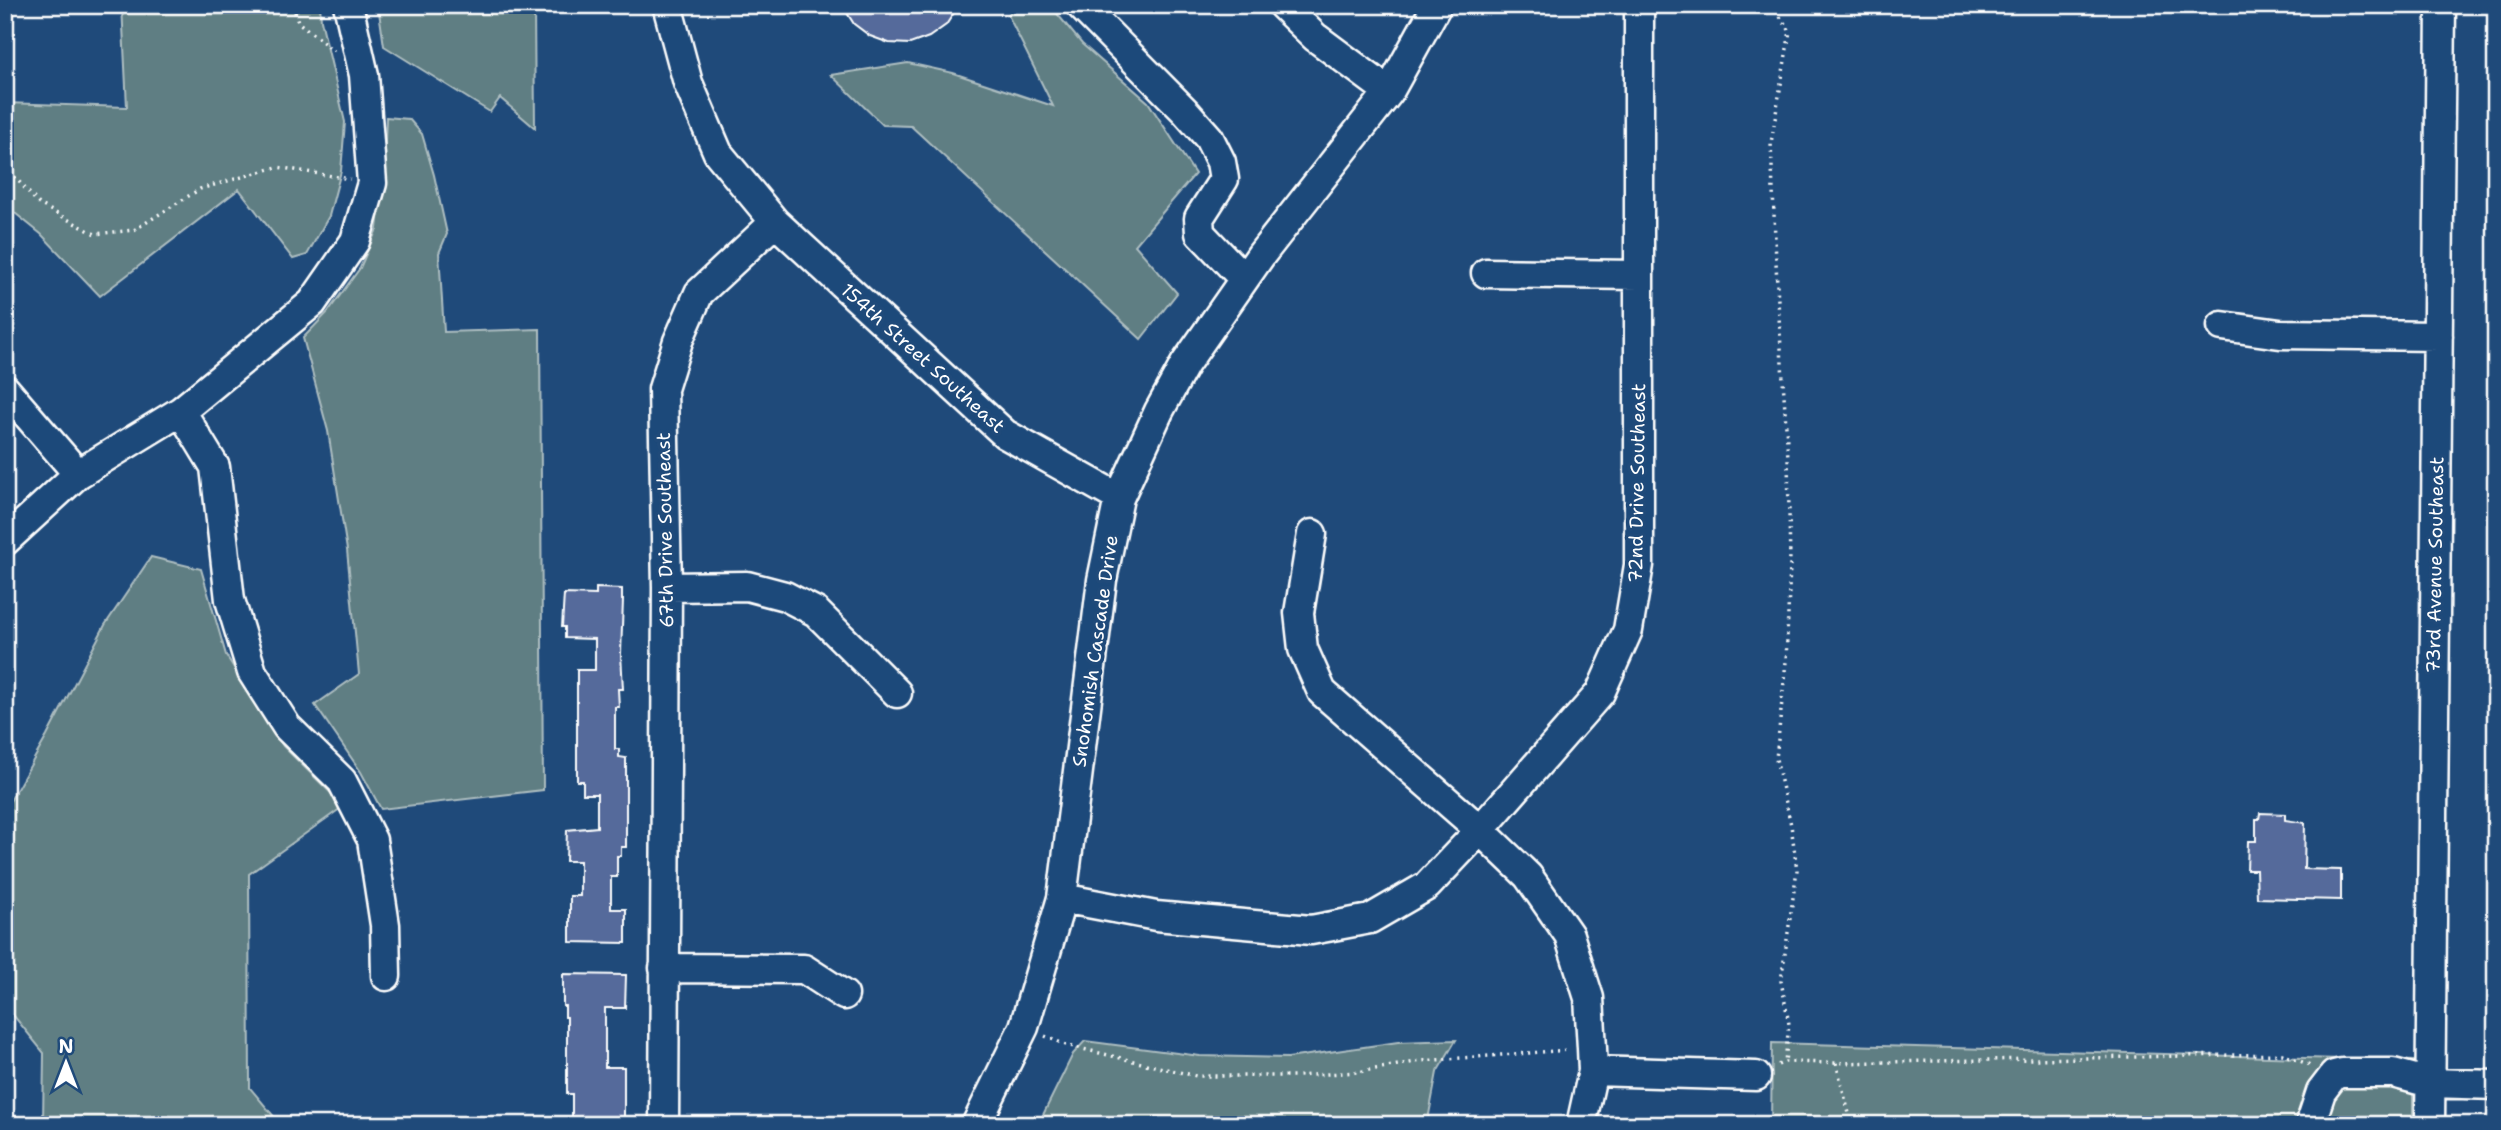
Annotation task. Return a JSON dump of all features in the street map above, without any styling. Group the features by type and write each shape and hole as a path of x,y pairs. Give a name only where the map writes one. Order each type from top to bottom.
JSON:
{"street":[{"path":"5,541 78,474 181,411 312,303 355,241 372,183 365,75 348,5"},
{"path":"667,5 688,83 718,153 775,222"},
{"path":"1080,5 1186,111 1209,138 1221,162 1224,179 1199,218 1200,233 1244,279"},
{"path":"1282,5 1315,37 1389,92"},
{"name":"Snohomish Cascade Drive","path":"976,1125 1024,1027 1062,898 1102,580 1119,498 1158,411 1185,364 1244,279 1389,92 1437,5"},
{"name":"72nd Drive Southeast","path":"1062,898 1156,916 1311,930 1370,919 1427,886 1600,693 1628,630 1639,565 1639,5"},
{"name":"73rd Avenue Southeast","path":"2430,1125 2441,5"},
{"name":"154th Street Southeast","path":"775,222 1005,434 1119,498"},
{"name":"67th Drive Southeast","path":"664,1125 667,587 663,389 678,341 699,293 775,222"},
{"path":"1486,273 1639,275"},
{"path":"2222,326 2280,334 2438,336"},
{"path":"5,389 78,474"},
{"path":"181,411 215,467 230,600 252,672 288,727 342,781 372,839 385,925 386,976"},
{"path":"1312,534 1299,613 1303,649 1322,692 1480,830 1528,876 1569,935 1589,998 1593,1060 1581,1125"},
{"path":"667,587 747,586 785,596 816,612 897,693"},
{"path":"664,968 804,969 844,995"},
{"path":"1593,1060 1756,1076"},
{"path":"2310,1125 2321,1092 2334,1075 2342,1073 2393,1073 2430,1083 2496,1085"}],"path":[{"path":"293,5 298,22 336,52"},
{"path":"1772,5 1790,32 1771,143 1788,458 1790,565 1786,662 1776,759 1797,870 1781,981 1789,1024 1785,1062 2282,1054 2334,1075"},
{"path":"5,166 38,204 95,234 134,230 200,189 277,167 372,183"},
{"path":"1024,1027 1066,1045 1196,1076 1297,1076 1358,1072 1421,1061 1593,1060"},
{"path":"1836,1063 1852,1125"}],"green space":[{"path":"122,5 320,5 321,20 345,122 341,171 329,216 307,255 293,259 239,189 100,296 41,234 5,205 5,103 127,107"},
{"path":"378,5 534,5 535,128 500,98 490,112 384,46"},
{"path":"1017,5 1050,5 1082,44 1148,102 1195,174 1135,245 1177,293 1141,339 911,126 883,125 831,75 908,63 953,73 1053,106 1008,15"},
{"path":"386,117 409,119 422,134 434,175 447,234 439,253 444,332 540,329 543,790 381,809 361,772 315,705 359,674 347,550 328,431 303,338 327,313 360,268 377,229"},
{"path":"151,557 201,569 226,655 283,746 344,806 249,874 250,1088 281,1125 43,1125 44,1053 5,1005 5,810 105,625"},
{"path":"1456,1040 1437,1072 1427,1125 1038,1125 1073,1054 1085,1041 1200,1056 1288,1058 1398,1042"},
{"path":"1772,1043 2413,1061 2413,1125 1771,1125"}],"building":[{"path":"842,5 959,5 946,25 929,37 910,44 889,43 870,36 854,24"},
{"path":"596,588 622,589 623,600 623,689 618,689 619,707 615,707 615,749 619,749 619,757 626,758 626,847 621,847 621,856 617,856 617,877 611,877 611,909 626,909 626,943 570,942 570,896 580,896 580,861 566,861 567,830 597,827 597,794 583,794 583,781 577,781 577,670 595,670 595,639 565,638 565,627 562,627 564,594 596,595"},
{"path":"2260,813 2285,814 2285,820 2305,823 2304,869 2341,870 2341,900 2257,898 2256,870 2247,870 2248,841 2256,841 2256,819 2259,819"},
{"path":"563,974 626,975 625,1008 605,1008 605,1067 624,1067 624,1125 572,1125 572,1094 567,1094 567,1017 563,1006"}]}
